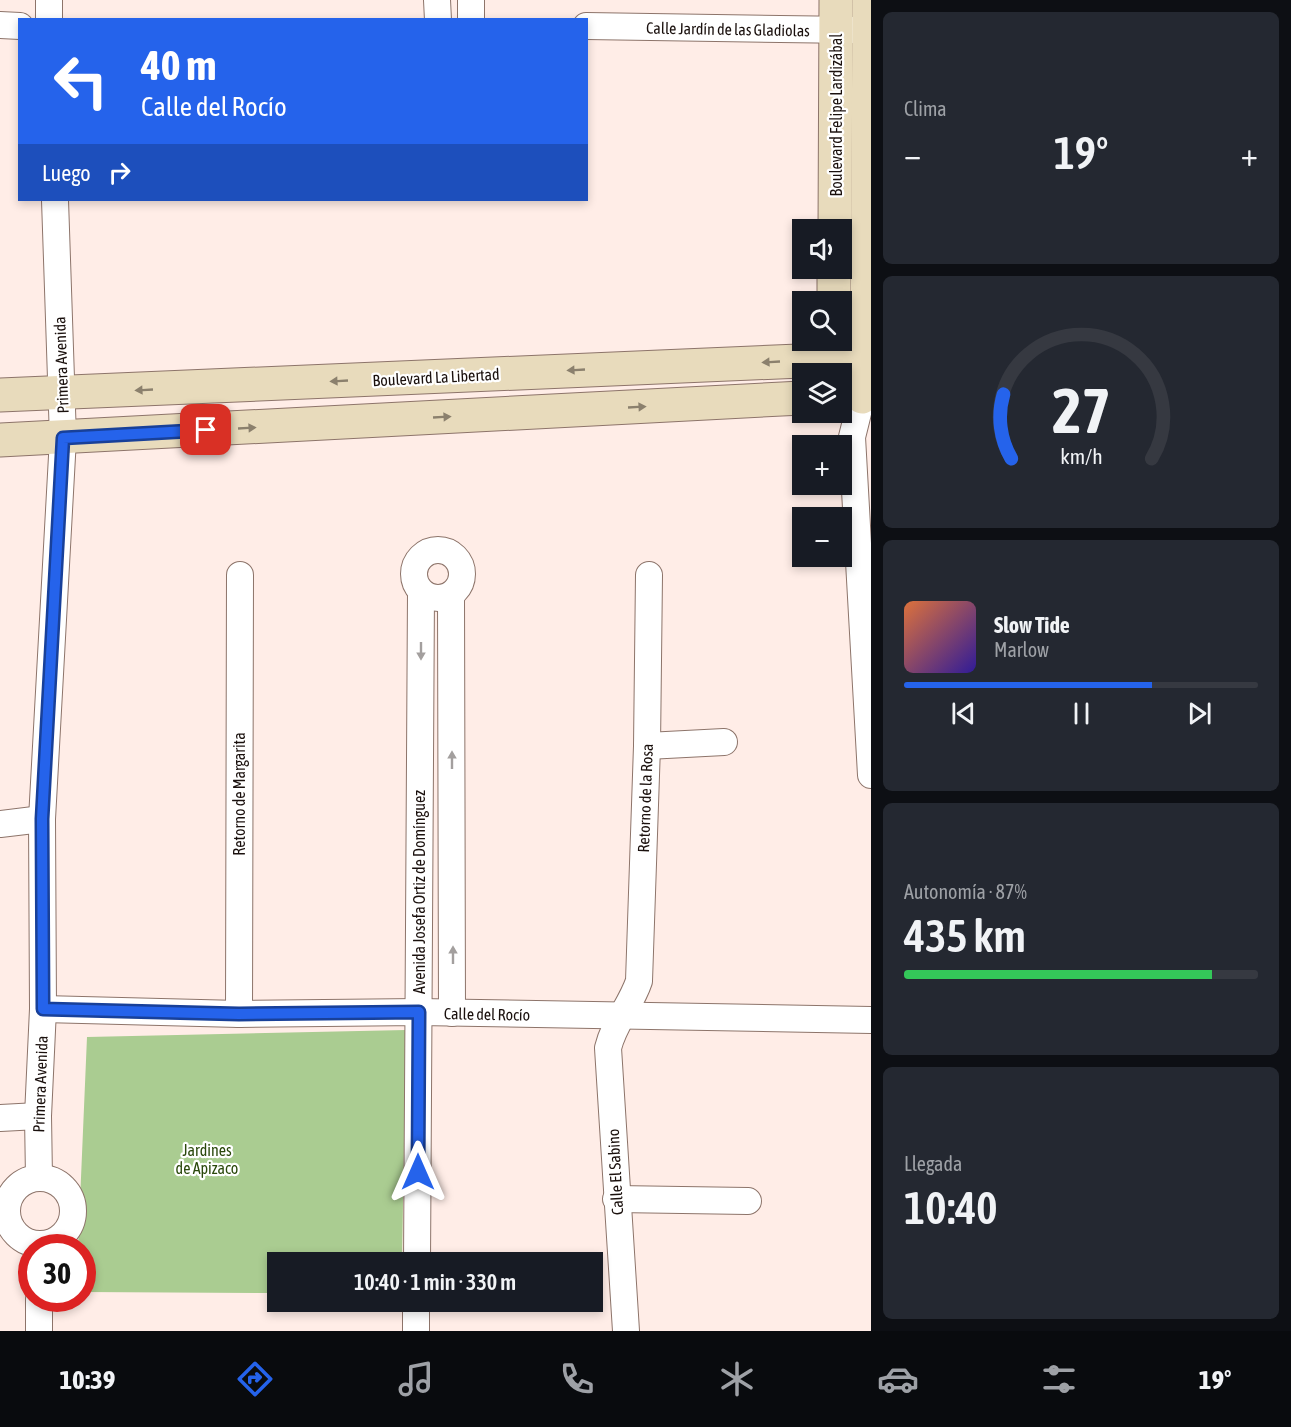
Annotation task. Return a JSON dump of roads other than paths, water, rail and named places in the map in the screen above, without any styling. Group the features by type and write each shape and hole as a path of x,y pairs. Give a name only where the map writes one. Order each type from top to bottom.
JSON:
{"main road":[{"name":"Boulevard Felipe Lardizábal","path":"835,219 836,15"},
{"name":"Boulevard Felipe Lardizábal","path":"854,400 869,358 869,15"},
{"name":"Boulevard La Libertad","path":"0,395 869,358"},
{"path":"0,440 792,399"}],"street":[{"path":"49,0 50,18"},
{"path":"438,0 438,18"},
{"path":"471,0 471,18"},
{"name":"Calle Jardín de las Gladiolas","path":"588,27 869,15"},
{"path":"0,25 18,26"},
{"name":"Primera Avenida","path":"39,1178 38,1116 43,1009 42,819 63,438 55,201"},
{"path":"854,400 852,437 871,741 871,775"},
{"path":"441,549 454,555 462,568 461,584 451,595 435,598 421,592 414,579 415,564 425,552 441,549"},
{"name":"Retorno de Margarita","path":"239,1014 240,575"},
{"name":"Retorno de la Rosa","path":"632,1017 632,1000 639,981 649,575"},
{"name":"Avenida Josefa Ortiz de Domínguez","path":"417,1252 421,592"},
{"name":"Avenida Josefa Ortiz de Domínguez","path":"451,595 452,1013"},
{"path":"646,746 724,742"},
{"path":"0,824 42,819"},
{"name":"Calle del Rocío","path":"43,1009 239,1014 419,1012 871,1020"},
{"name":"Calle El Sabino","path":"626,1331 608,1048 612,1030 632,1017"},
{"path":"0,1118 38,1116"},
{"path":"18,1235 4,1215 9,1201 15,1190 26,1181 39,1178 52,1180 63,1187 71,1198 73,1211 71,1224 64,1234"},
{"path":"616,1199 748,1201"},
{"path":"39,1312 39,1331"},
{"path":"416,1312 416,1331"}],"park label":[{"name":"Jardines de Apizaco","path":"207,1159"}]}
